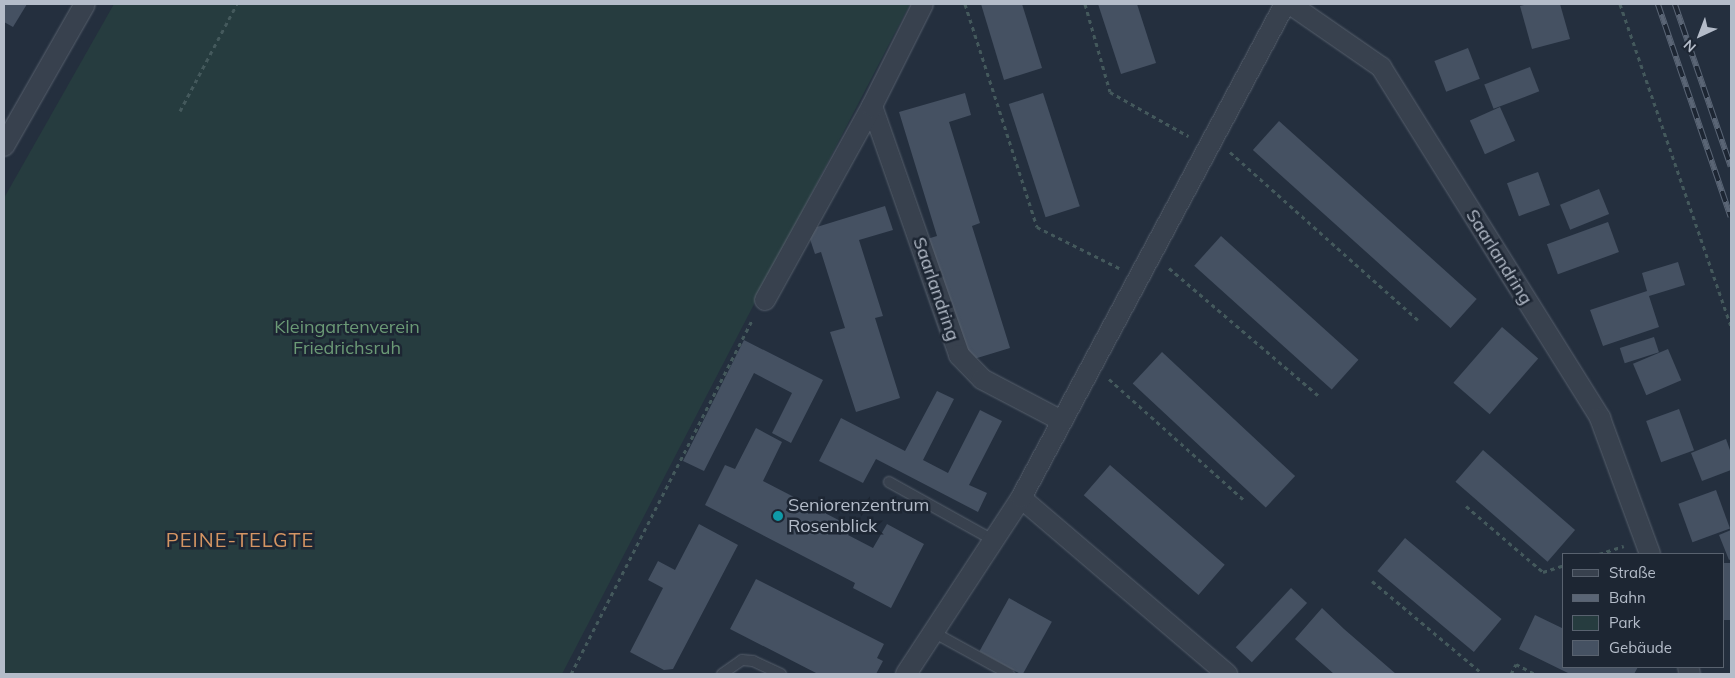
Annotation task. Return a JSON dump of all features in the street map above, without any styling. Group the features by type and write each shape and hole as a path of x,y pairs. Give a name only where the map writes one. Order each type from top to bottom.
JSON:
{"street":[{"path":"4,146 85,4"},
{"path":"765,300 872,106 923,4"},
{"path":"908,674 933,632 1021,498 1285,4"},
{"name":"Saarlandring","path":"1290,4 1380,67 1600,418 1650,553"},
{"name":"Saarlandring","path":"872,106 959,355 982,379 1062,421"},
{"path":"1021,498 1227,674"}],"lane":[{"path":"889,482 993,540"},
{"path":"933,632 1009,674"},
{"path":"722,674 742,660 753,661 781,674"}],"path":[{"path":"180,111 237,4"},
{"path":"965,4 1037,227 1138,277"},
{"path":"1085,4 1110,92 1211,142 1418,320"},
{"path":"1620,4 1731,327"},
{"path":"1151,253 1320,397"},
{"path":"571,674 744,334 765,300"},
{"path":"1092,364 1245,501"},
{"path":"1466,506 1544,572 1562,566"},
{"path":"1372,581 1483,674"},
{"path":"1512,674 1516,664 1536,674"}],"green space":[{"name":"Kleingartenverein Friedrichsruh","path":"114,4 910,4 562,674 4,674 4,198"}],"building":[{"path":"4,4 27,4 13,27 4,22"},
{"path":"981,4 1022,4 1042,68 1004,80"},
{"path":"1098,4 1137,4 1156,63 1121,74"},
{"path":"1528,4 1560,4 1570,39 1532,49 1520,6"},
{"path":"1468,48 1480,79 1446,92 1434,61"},
{"path":"1530,67 1539,91 1494,109 1484,85"},
{"path":"965,93 971,115 949,122 980,223 972,226 1010,348 964,362 927,239 937,236 899,112"},
{"path":"1043,93 1080,206 1046,217 1009,104"},
{"path":"1500,107 1515,141 1485,154 1470,120"},
{"path":"1279,121 1477,299 1451,328 1253,150"},
{"path":"1538,172 1550,205 1519,216 1507,183"},
{"path":"1599,189 1609,214 1570,230 1560,205"},
{"path":"885,206 893,230 859,240 883,316 875,318 900,398 856,412 830,332 845,328 821,252 815,254 807,230"},
{"path":"1608,222 1619,252 1558,274 1547,244"},
{"path":"1221,236 1358,360 1332,390 1194,266"},
{"path":"1678,262 1685,285 1649,296 1659,327 1603,346 1590,310 1647,291 1642,273"},
{"path":"1502,327 1538,358 1490,414 1453,383"},
{"path":"1654,337 1659,352 1625,363 1620,348"},
{"path":"744,340 823,380 791,443 772,433 792,393 754,373 704,471 683,461"},
{"path":"1668,349 1681,380 1646,395 1633,364"},
{"path":"1162,352 1295,476 1266,508 1133,383"},
{"path":"937,391 954,399 923,460 948,473 980,410 1002,421 969,485 987,493 978,512 876,459 863,483 819,461 841,418 905,451"},
{"path":"1679,409 1694,450 1661,462 1646,421"},
{"name":"Seniorenzentrum Rosenblick","path":"756,428 782,442 763,481 852,527 848,535 873,548 887,524 924,544 891,608 853,588 855,583 705,505 725,465 735,469"},
{"path":"1726,439 1731,453 1731,470 1702,481 1691,453"},
{"path":"1483,450 1575,530 1548,562 1455,482"},
{"path":"1110,465 1225,565 1198,595 1084,495"},
{"path":"1716,490 1730,529 1692,542 1678,504"},
{"path":"699,524 738,545 673,669 664,670 630,652 663,588 648,580 658,561 675,570"},
{"path":"1731,530 1731,559 1729,560 1719,535"},
{"path":"1405,538 1502,619 1474,652 1377,571"},
{"path":"1725,563 1731,563 1731,620 1725,620"},
{"path":"756,579 884,644 877,658 883,661 876,674 818,674 730,629"},
{"path":"1291,588 1307,603 1252,662 1236,647"},
{"path":"1009,598 1052,622 1023,674 979,651"},
{"path":"1322,608 1396,674 1334,674 1295,639"},
{"path":"1535,615 1562,628 1562,668 1637,668 1634,674 1570,674 1519,649"}],"railway":[{"path":"1658,4 1731,217"},
{"path":"1675,4 1731,167"}],"place":[{"name":"Seniorenzentrum Rosenblick","path":"778,516"}],"district":[{"name":"PEINE-TELGTE","path":"240,539"}]}
